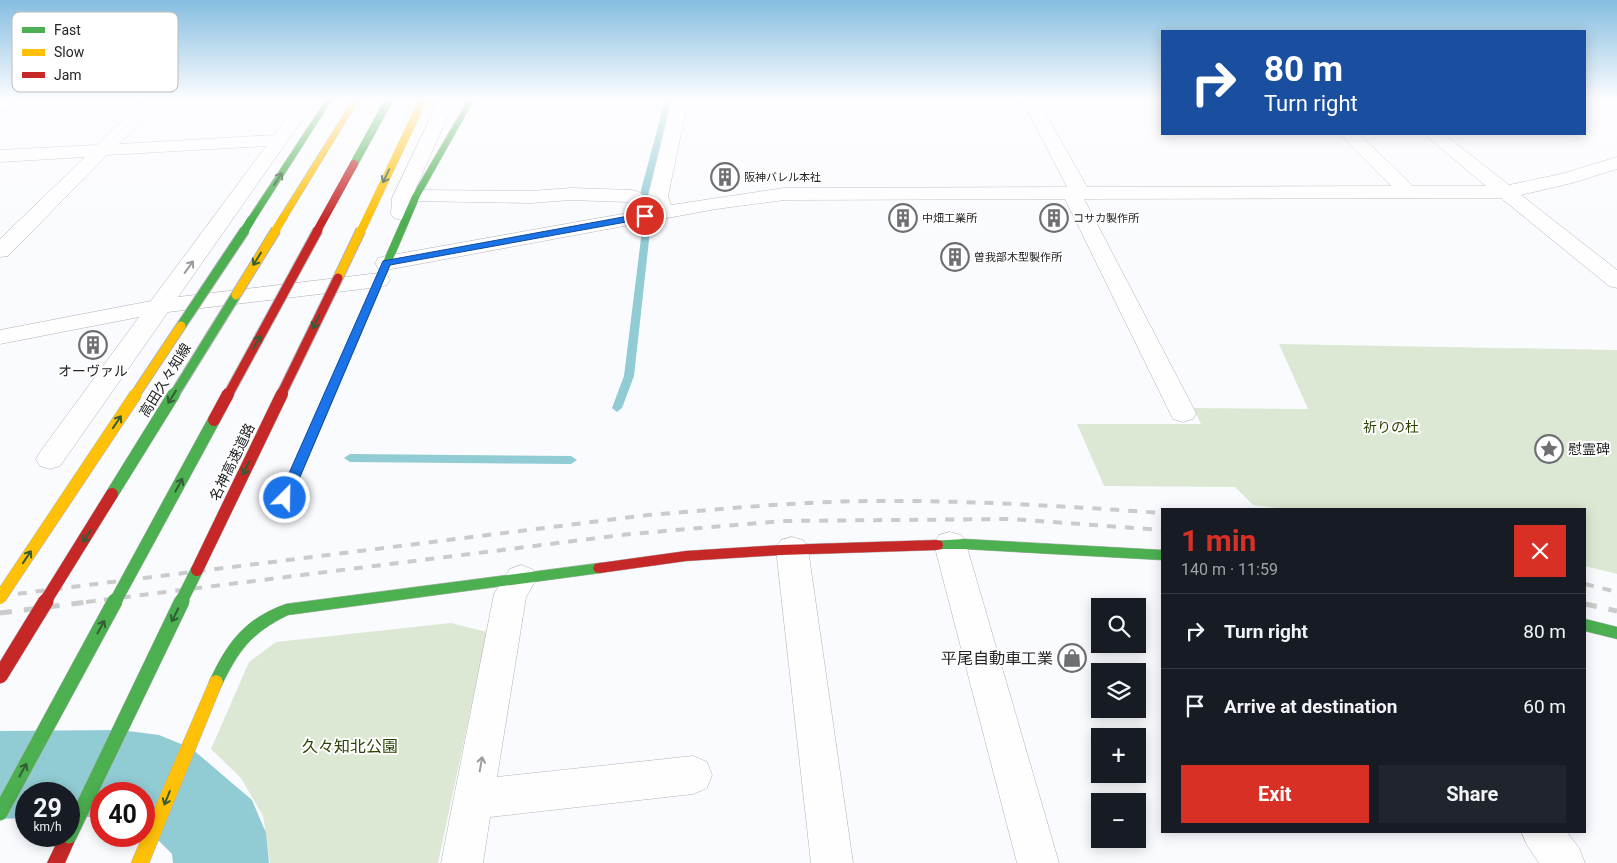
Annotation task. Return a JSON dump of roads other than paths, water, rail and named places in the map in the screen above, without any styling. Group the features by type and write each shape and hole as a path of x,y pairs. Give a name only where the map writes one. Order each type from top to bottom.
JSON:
{"main road":[{"name":"高田久々知線","path":"0,598 303,140"},
{"name":"高田久々知線","path":"0,676 331,140"},
{"path":"0,813 367,140"},
{"name":"名神高速道路","path":"56,863 404,140"},
{"path":"285,498 382,272 400,237 416,196 448,140"},
{"path":"140,863 218,675 232,650 246,633 263,620 286,610 686,556 792,549 950,544 1161,555"},
{"path":"1586,625 1617,633"}],"street":[{"path":"0,251 112,140"},
{"path":"0,156 275,140"},
{"path":"50,459 280,140"},
{"path":"400,237 402,198 429,140"},
{"path":"663,213 658,196 671,140"},
{"path":"1050,140 1076,193 1082,217 1112,271 1183,412"},
{"path":"1355,140 1408,192"},
{"path":"1441,140 1617,281"},
{"path":"0,337 161,306 382,272 663,213 759,196 784,194 1506,192 1565,179 1617,162"},
{"path":"416,196 531,197 571,194 632,196 641,205 663,213"},
{"path":"950,544 1038,863"},
{"path":"792,549 832,863"},
{"path":"462,863 510,594 520,578"},
{"path":"474,800 693,776"},
{"path":"1543,833 1564,863"}],"waterway":[{"path":"646,198 644,194 658,140"},
{"path":"617,408 629,376 647,222"},
{"path":"350,458 571,460"},
{"path":"0,775 120,773 159,779 219,833 221,863"}],"railway":[{"path":"0,596 648,515 758,506 867,501 941,501 1161,513"},
{"path":"86,602 630,534 782,521 1011,519 1161,530"},
{"path":"1586,584 1617,592"},
{"path":"0,613 96,601"},
{"path":"1586,604 1617,611"}],"place":[{"name":"阪神バレル本社","path":"725,177"},
{"name":"中畑工業所","path":"903,218"},
{"name":"コサカ製作所","path":"1054,218"},
{"name":"曽我部木型製作所","path":"955,257"},
{"name":"オーヴァル","path":"93,345"},
{"name":"慰霊碑","path":"1549,449"},
{"name":"平尾自動車工業","path":"1072,658"}],"park label":[{"name":"祈りの杜","path":"1391,427"},
{"name":"久々知北公園","path":"350,746"}]}
